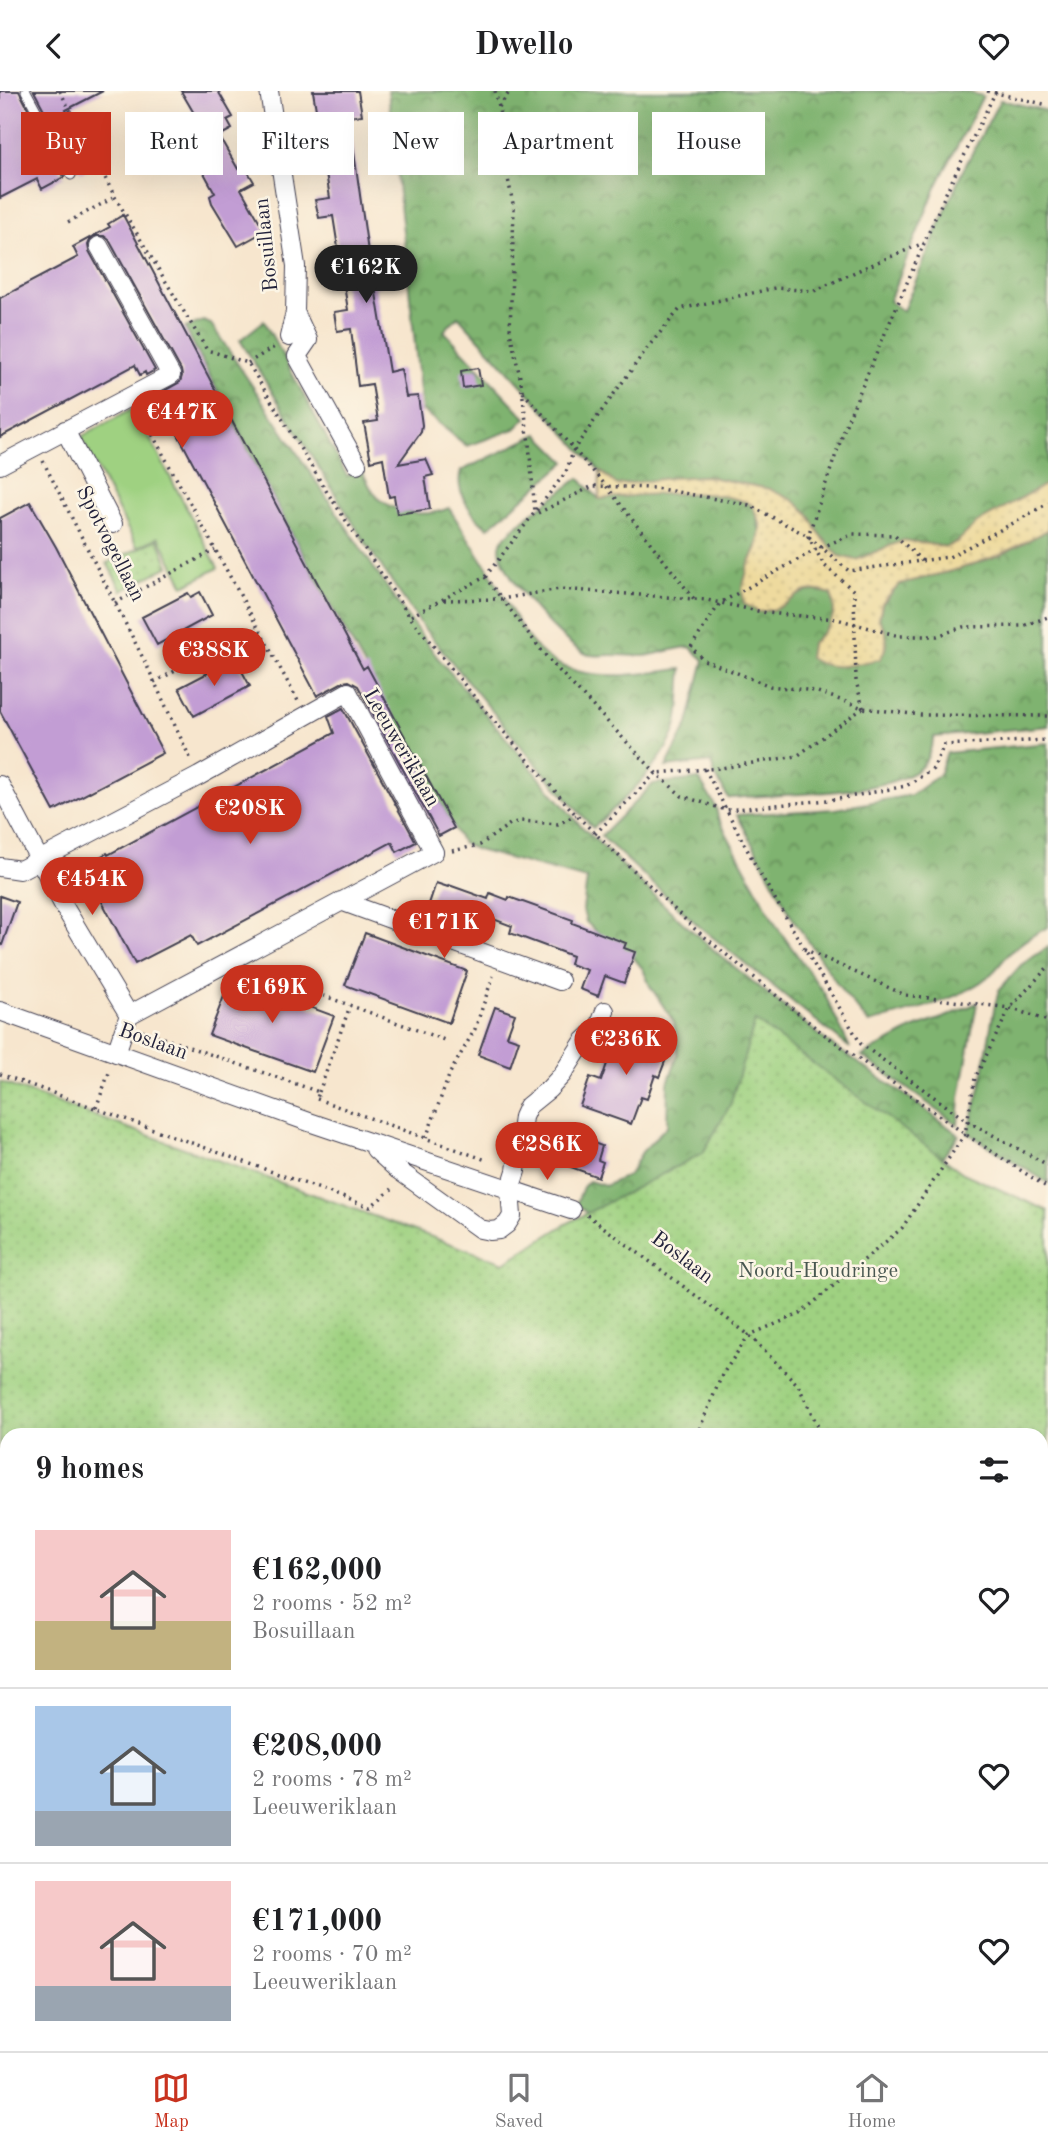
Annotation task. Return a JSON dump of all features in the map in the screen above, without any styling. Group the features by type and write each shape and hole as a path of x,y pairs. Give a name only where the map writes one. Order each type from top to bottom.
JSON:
{"street":[{"name":"Bosuillaan","path":"269,91 296,265 295,312 289,337"},
{"path":"0,465 171,375 99,246"},
{"name":"Bosuillaan","path":"295,312 308,340 297,356 357,464"},
{"name":"Spotvogellaan","path":"65,430 113,524"},
{"name":"Leeuweriklaan","path":"0,867 20,870 198,776 348,692 434,852"},
{"path":"0,785 127,1020"},
{"path":"116,1053 127,1020 229,961 434,852"},
{"path":"341,901 560,981"},
{"name":"Boslaan","path":"0,1011 370,1144 571,1210"},
{"name":"Boslaan","path":"370,1144 408,1177 480,1229 499,1230 512,1216 510,1190 516,1171 519,1132 528,1106 562,1075 584,1041 599,1027 605,1011"}],"lane":[{"path":"26,91 37,112"}],"path":[{"path":"60,91 115,197 207,350 248,363 320,480 410,617 484,709 576,815 695,929 821,1032 965,1135 1048,1188"},
{"path":"495,91 514,209 510,331 522,391 536,514"},
{"path":"499,107 510,91"},
{"path":"987,91 1048,105"},
{"path":"863,708 856,681 854,591 824,565 808,536 848,419 944,195 998,92"},
{"path":"68,222 115,197"},
{"path":"410,617 485,577 536,514 566,472 574,449 648,347 680,309 775,288 814,291 924,243"},
{"path":"248,363 289,337"},
{"path":"522,391 607,487 694,599"},
{"path":"132,396 306,716"},
{"name":"Spotvogellaan","path":"36,446 198,776"},
{"path":"536,514 593,486 655,488 749,505 808,536 849,571 949,557 1048,503"},
{"path":"922,561 895,535 853,534 816,550 720,603 691,647 704,660 770,686 815,691 863,708 922,715 1048,716"},
{"path":"115,603 215,549"},
{"path":"485,577 549,660 656,773 682,796 726,810 838,799 906,786 933,769 944,745 1048,740"},
{"path":"442,600 501,599 560,589 694,599 767,613 837,619 899,636 937,636 963,627 1023,625 1048,617"},
{"path":"154,682 258,628"},
{"path":"595,834 656,773 797,756 863,708"},
{"path":"705,769 759,872 861,1044 967,1121 1048,1165"},
{"path":"434,852 464,850 480,845 510,824 521,821 558,824 576,815"},
{"path":"803,948 905,995 1010,1008 1048,1021"},
{"path":"426,1138 450,1073 475,1029 499,959"},
{"path":"229,961 447,1041"},
{"path":"700,1428 722,1375 749,1335 800,1314 902,1227 965,1135 975,1078 1010,1008 1048,967"},
{"path":"309,1122 350,1006"},
{"path":"127,1020 319,1093"},
{"path":"95,1108 110,1070"},
{"path":"0,1074 370,1206 408,1177"},
{"path":"317,1099 516,1171"},
{"name":"Boslaan","path":"571,1210 588,1216 749,1335 798,1385 818,1428"}],"green space":[{"path":"388,91 961,91 983,96 937,185 889,301 903,311 961,174 1000,100 1048,111 1048,483 977,523 958,541 946,547 904,540 856,560 839,556 821,536 808,513 769,489 705,476 617,485 600,471 458,316 444,331 526,418 515,429 467,446 422,410 397,175 464,175 464,112 390,112"},
{"path":"203,321 211,324 394,598 438,658 579,824 721,956 829,1043 959,1135 931,1173 596,1219 576,1205 583,1187 589,1181 605,1186 629,1175 642,1152 667,1126 668,1083 678,1054 674,1022 650,986 643,969 629,952 586,922 583,910 587,879 477,850 462,843 292,534 185,328"},
{"path":"264,321 347,476 362,471 377,497 400,510 425,514 449,508 517,621 542,653 565,667 593,674 623,675 682,669 680,703 672,737 642,780 593,828 530,757 422,626 366,544 240,340"},
{"path":"134,408 218,568 184,586 159,537 137,547 81,437"},
{"path":"538,434 566,462 488,528 476,517 462,495 459,479 461,471"},
{"path":"579,478 599,499 677,493 718,495 752,505 759,536 748,567 776,608 809,591 832,594 834,610 831,622 811,644 847,666 886,631 879,619 882,604 900,584 1000,555 1048,530 1048,726 934,737 922,766 907,776 886,783 831,792 728,798 711,762 666,767 688,724 704,660 690,647 644,656 590,655 579,650 533,606 518,587 501,554 501,543 505,537"},
{"path":"158,539 169,566 122,591 107,563"},
{"path":"1048,743 1048,927 1022,943 990,975 964,992 932,1005 869,1023 843,992 793,919 737,815 835,809 911,795 939,775 947,753"},
{"path":"699,779 777,927 824,993 850,1048 700,927 601,836 653,784"},
{"path":"1048,947 1048,1183 968,1133 981,1084 999,990 1021,965"},
{"path":"977,1003 960,1097 958,1125 862,1056 912,1029"},
{"name":"Noord-Houdringe","path":"755,1021 963,1173 1048,1211 1048,1428 0,1428 0,1082 504,1263 566,1224 703,1153 730,1105"}],"sand":[{"path":"600,471 617,485 705,476 769,489 793,500 808,513 821,536 839,556 856,560 904,540 946,547 958,541 977,523 1048,483 1048,530 1000,555 900,584 882,604 879,619 887,639 880,659 843,666 826,665 809,658 811,644 827,628 833,616 831,594 812,590 775,609 759,612 744,604 742,589 757,547 761,526 752,505 718,495 677,493 599,499"}],"building":[{"path":"0,91 19,91 30,112 21,112 21,175 64,177 42,189 37,179 0,198"},
{"path":"34,91 103,91 66,110 67,112 45,112"},
{"path":"181,91 218,91 233,117 227,120 232,129 223,134 223,112 193,112"},
{"path":"313,91 358,91 362,115 354,116 354,112 316,112"},
{"path":"223,143 237,167 237,175 250,175 254,182 241,189 265,231 238,246 212,203 210,196 215,193 205,175 223,175"},
{"path":"354,152 369,259 379,257 383,285 375,287 389,372 401,369 406,397 418,396 421,432 398,464 426,459 433,475 425,477 430,509 397,514 394,496 389,497 383,458 371,461 364,423 378,421 372,384 358,386 351,329 337,331 334,312 348,310 342,273 328,275 326,265 325,256 339,254 333,216 319,218 315,200 330,198 326,175 354,175"},
{"path":"123,215 363,669 367,666 454,828 439,836 358,686 349,681 343,682 317,696 157,395 180,382 181,370 109,240 104,236 94,236 90,240 89,251 155,370 140,375 135,365 0,437 0,298 78,257 73,247 110,227 108,224"},
{"path":"478,368 481,385 463,388 461,371"},
{"path":"30,502 163,753 54,811 0,711 0,518"},
{"path":"200,592 212,615 157,645 142,617 188,593 191,597"},
{"path":"237,662 250,686 194,716 179,688 225,664 228,668"},
{"path":"343,708 416,842 397,852 392,842 197,946 191,935 135,964 83,866 334,733 328,716"},
{"path":"436,883 488,899 490,893 508,900 509,897 626,943 624,948 635,952 624,983 605,976 598,996 580,989 587,970 570,964 572,956 510,933 512,926 483,915 478,930 438,916 440,909 429,904"},
{"path":"0,896 17,902 2,945 0,944"},
{"path":"365,933 467,971 449,1023 345,985"},
{"path":"231,978 334,1016 313,1072 209,1035"},
{"path":"495,1007 515,1014 507,1036 519,1040 510,1067 478,1055"},
{"path":"619,1029 670,1048 659,1077 655,1075 647,1099 641,1097 631,1124 580,1106 590,1077 601,1081"},
{"path":"545,1125 602,1146 598,1160 603,1162 598,1177 535,1154"}]}
